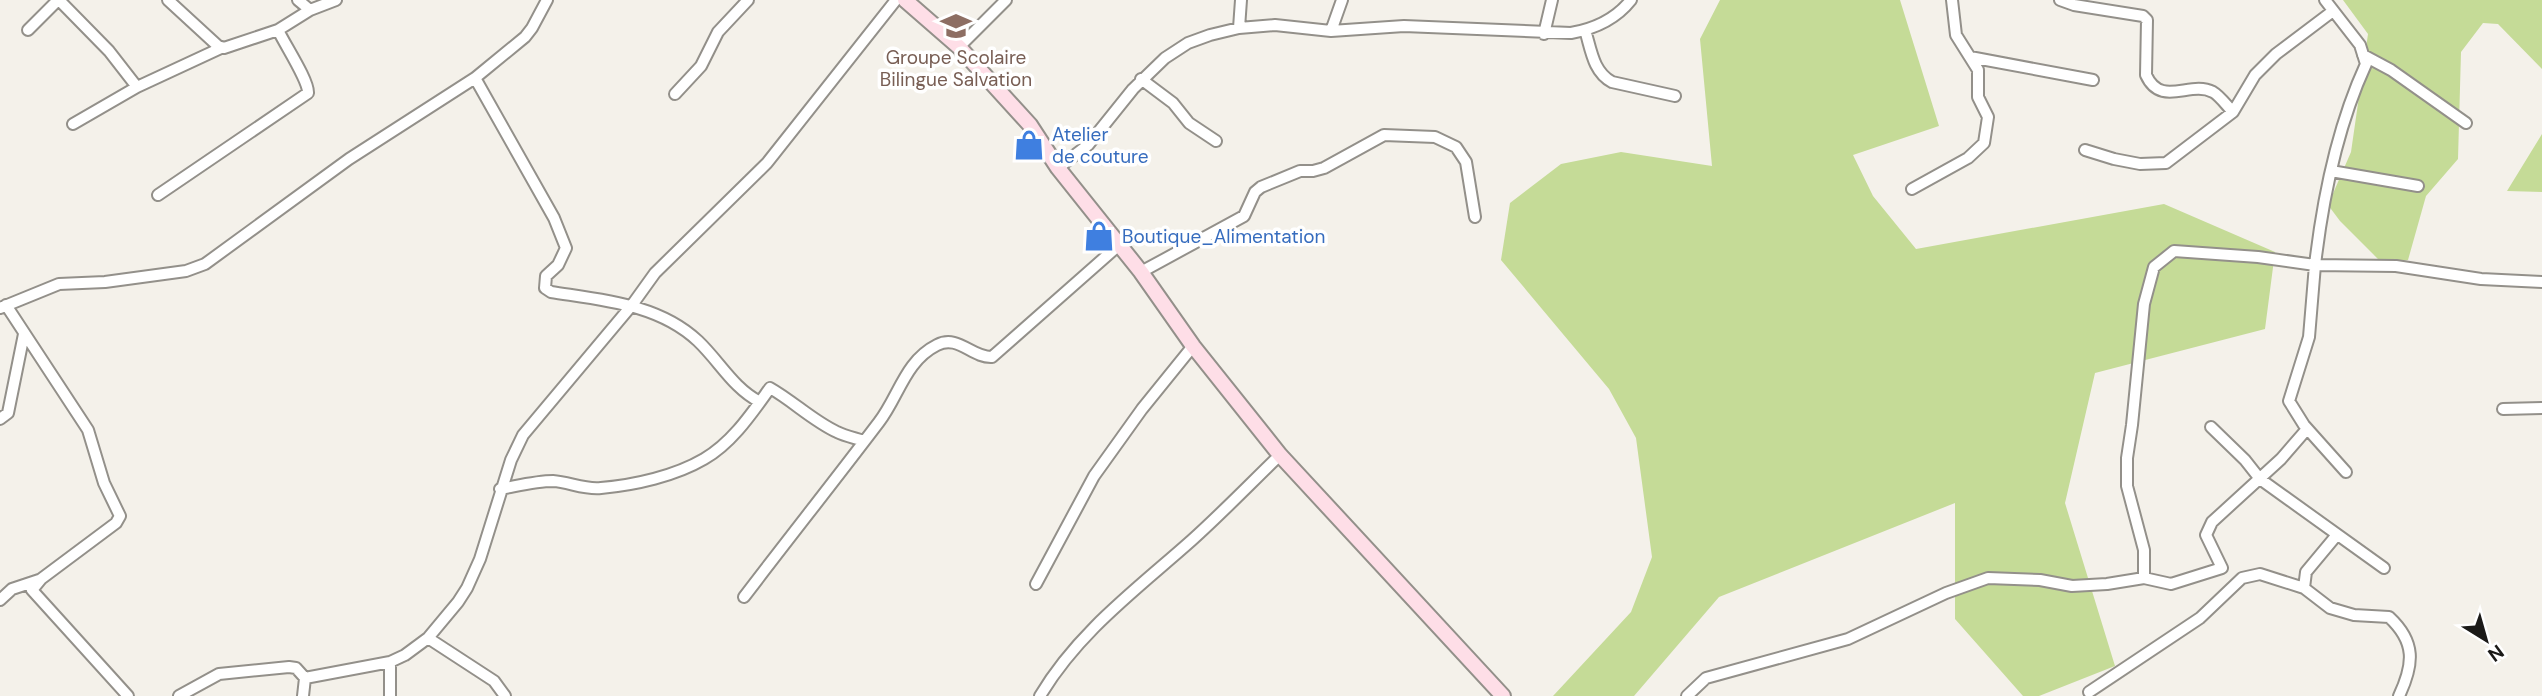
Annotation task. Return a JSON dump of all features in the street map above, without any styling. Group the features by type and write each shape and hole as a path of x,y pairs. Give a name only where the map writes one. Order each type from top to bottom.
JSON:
{"main road":[{"path":"905,0 959,47 1030,125 1058,169 1141,272 1193,346 1280,455 1503,696"}],"street":[{"path":"28,30 58,0 109,51 137,87"},
{"path":"169,0 221,48"},
{"path":"298,0 310,10"},
{"path":"73,124 137,87 221,48 278,30 310,10 336,0"},
{"path":"128,696 32,590 41,579 116,523 120,516 104,483 88,430 3,306 58,284 105,282 186,271 205,264 348,159 475,78 525,37 547,0"},
{"path":"675,94 701,66 718,32 748,0"},
{"path":"305,678 390,662 428,638 467,588 480,559 500,489 523,435 632,305 655,273 767,163 895,0"},
{"path":"959,47 1006,0"},
{"path":"1240,28 1241,0"},
{"path":"1331,32 1342,0"},
{"path":"1544,34 1552,0"},
{"path":"1058,169 1088,145 1141,79 1188,43 1240,28 1275,25 1331,32 1404,26 1544,34 1571,33 1586,30 1614,16 1631,0"},
{"path":"1912,189 1968,158 1984,143 1988,117 1978,97 1978,69 1956,35 1952,0"},
{"path":"2060,0 2074,5 2143,16 2147,20 2146,75 2150,83 2163,91 2211,91 2233,112"},
{"path":"2325,0 2360,45 2366,64 2348,101 2323,203 2309,337 2289,401 2307,429 2346,472"},
{"path":"2085,150 2140,164 2166,163 2233,112 2255,75 2276,54 2333,11"},
{"path":"158,195 308,93 307,82 278,30"},
{"path":"1586,30 1602,77 1612,82 1675,96"},
{"path":"2363,55 2390,70 2466,123"},
{"path":"1970,57 2093,80"},
{"path":"475,78 554,218 566,248 558,265 546,276 545,288 551,292 632,305 663,318 689,333 741,391 760,402"},
{"path":"1141,79 1173,103 1189,122 1216,141"},
{"path":"1141,272 1244,216 1255,192 1261,187 1300,171 1324,168 1384,135 1435,137 1456,147 1466,162 1475,216"},
{"path":"2331,171 2417,186"},
{"path":"744,597 881,419 907,371 923,355 938,344 947,342 957,343 985,358 992,357 1119,245"},
{"path":"2144,578 2144,550 2127,486 2127,458 2144,304 2154,267 2174,251 2258,257 2315,265 2396,266 2481,279 2542,282"},
{"path":"0,419 8,413 24,334"},
{"path":"1036,584 1094,476 1142,409 1193,346"},
{"path":"500,489 555,481 600,489 668,474 706,458 751,415 770,388 838,433 864,440"},
{"path":"2503,409 2542,408"},
{"path":"2211,427 2245,460 2260,479 2384,568"},
{"path":"1687,696 1706,678 1849,639 1945,593 1989,578 2040,580 2072,586 2144,578 2171,584 2222,568 2206,535 2212,522 2260,479 2307,429"},
{"path":"1040,696 1068,654 1093,626 1193,539 1280,455"},
{"path":"2304,588 2306,572 2336,536"},
{"path":"2089,692 2200,618 2242,578 2260,574 2304,588 2330,608 2354,615 2389,617 2401,628 2411,649 2406,681 2399,696"},
{"path":"0,600 12,589 41,579"},
{"path":"428,638 494,681 505,696"},
{"path":"390,662 390,696"},
{"path":"179,696 219,674 289,667 296,668 305,678 303,696"}],"green space":[{"path":"1720,0 1900,0 1939,126 1853,155 1873,196 1916,249 2164,204 2275,252 2265,329 2095,373 2065,503 2115,666 2039,696 2023,696 1955,619 1955,503 1719,597 1634,696 1553,696 1631,612 1652,557 1636,438 1609,389 1501,260 1510,203 1561,164 1621,152 1712,166 1700,39"},
{"path":"2343,0 2542,0 2542,69 2498,24 2483,23 2461,52 2458,159 2426,196 2408,260 2383,264 2340,221 2328,205 2351,152 2368,34"},
{"path":"2542,134 2542,192 2507,191"}],"place":[{"name":"Groupe Scolaire Bilingue Salvation","path":"956,26"},
{"name":"Atelier de couture","path":"1029,145"},
{"name":"Boutique_Alimentation","path":"1099,236"}]}
